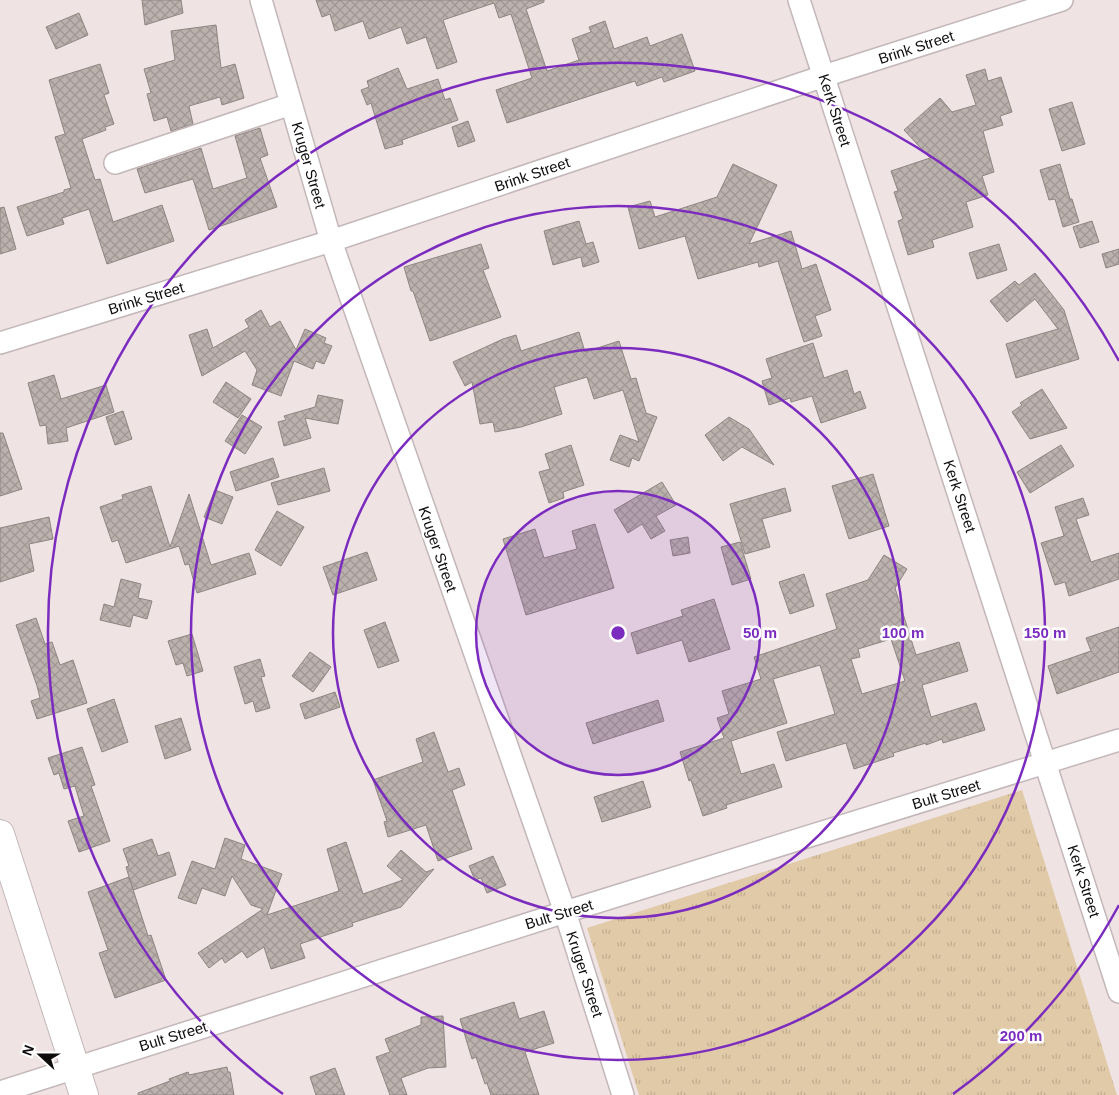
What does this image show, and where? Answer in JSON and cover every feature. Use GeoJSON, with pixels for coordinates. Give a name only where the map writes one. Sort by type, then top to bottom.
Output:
{"type":"FeatureCollection","features":[{"type":"Feature","properties":{"kind":"street","name":"Kruger Street"},"geometry":{"type":"LineString","coordinates":[[261,0],[331,241],[565,912],[623,1095]]}},
{"type":"Feature","properties":{"kind":"street","name":"Kerk Street"},"geometry":{"type":"LineString","coordinates":[[799,0],[1119,992]]}},
{"type":"Feature","properties":{"kind":"street","name":"Brink Street"},"geometry":{"type":"LineString","coordinates":[[0,343],[331,241],[824,76],[1062,0]]}},
{"type":"Feature","properties":{"kind":"street"},"geometry":{"type":"LineString","coordinates":[[115,163],[291,104]]}},
{"type":"Feature","properties":{"kind":"street","name":"Bult Street"},"geometry":{"type":"LineString","coordinates":[[0,1092],[565,912],[1119,740]]}},
{"type":"Feature","properties":{"kind":"street"},"geometry":{"type":"LineString","coordinates":[[0,834],[84,1095]]}},
{"type":"Feature","properties":{"kind":"green space"},"geometry":{"type":"Polygon","coordinates":[[[1022,790],[1117,1095],[639,1095],[587,928],[1022,790]]]}},
{"type":"Feature","properties":{"kind":"building"},"geometry":{"type":"Polygon","coordinates":[[[142,0],[181,0],[183,13],[145,25],[142,0]]]}},
{"type":"Feature","properties":{"kind":"building"},"geometry":{"type":"Polygon","coordinates":[[[316,0],[544,0],[544,2],[526,9],[547,71],[579,60],[572,39],[591,32],[589,27],[605,21],[614,49],[647,37],[650,46],[682,34],[695,71],[664,82],[662,77],[637,86],[635,81],[507,123],[496,90],[532,78],[511,14],[499,18],[494,3],[443,20],[457,62],[437,69],[426,37],[407,44],[401,27],[369,39],[363,21],[335,31],[330,14],[322,17],[316,0]]]}},
{"type":"Feature","properties":{"kind":"building"},"geometry":{"type":"Polygon","coordinates":[[[79,13],[88,35],[56,49],[46,27],[79,13]]]}},
{"type":"Feature","properties":{"kind":"building"},"geometry":{"type":"Polygon","coordinates":[[[216,25],[221,68],[235,64],[244,98],[222,105],[220,97],[189,106],[193,124],[171,131],[167,117],[154,121],[147,94],[151,93],[144,69],[175,60],[171,31],[216,25]]]}},
{"type":"Feature","properties":{"kind":"building"},"geometry":{"type":"Polygon","coordinates":[[[100,64],[109,93],[104,95],[114,124],[105,127],[106,130],[82,139],[95,180],[100,179],[113,222],[162,205],[174,241],[107,264],[89,209],[62,218],[64,224],[27,236],[17,207],[71,188],[55,137],[65,134],[49,80],[100,64]]]}},
{"type":"Feature","properties":{"kind":"building"},"geometry":{"type":"Polygon","coordinates":[[[398,68],[407,89],[438,79],[445,100],[450,98],[458,120],[402,140],[403,144],[385,149],[371,103],[367,105],[361,90],[369,87],[367,81],[398,68]]]}},
{"type":"Feature","properties":{"kind":"building"},"geometry":{"type":"Polygon","coordinates":[[[985,69],[988,81],[1001,77],[1012,112],[1000,116],[1003,125],[983,131],[994,172],[982,176],[988,195],[966,202],[973,227],[932,240],[934,247],[908,255],[898,221],[903,219],[894,192],[898,191],[891,171],[930,158],[904,130],[940,98],[952,112],[976,105],[966,75],[985,69]]]}},
{"type":"Feature","properties":{"kind":"building"},"geometry":{"type":"Polygon","coordinates":[[[1072,102],[1085,144],[1062,151],[1049,109],[1072,102]]]}},
{"type":"Feature","properties":{"kind":"building"},"geometry":{"type":"Polygon","coordinates":[[[468,121],[475,141],[458,147],[452,127],[468,121]]]}},
{"type":"Feature","properties":{"kind":"building"},"geometry":{"type":"Polygon","coordinates":[[[260,128],[268,155],[260,158],[277,207],[209,230],[193,179],[145,193],[137,169],[201,148],[213,189],[247,178],[235,136],[260,128]]]}},
{"type":"Feature","properties":{"kind":"building"},"geometry":{"type":"Polygon","coordinates":[[[733,164],[777,185],[749,244],[791,231],[802,269],[816,264],[831,310],[815,316],[822,336],[804,342],[778,261],[759,267],[758,262],[698,279],[685,236],[639,249],[628,207],[650,201],[655,217],[717,197],[733,164]]]}},
{"type":"Feature","properties":{"kind":"building"},"geometry":{"type":"Polygon","coordinates":[[[1060,164],[1079,222],[1063,227],[1055,199],[1049,200],[1040,170],[1060,164]]]}},
{"type":"Feature","properties":{"kind":"building"},"geometry":{"type":"Polygon","coordinates":[[[4,207],[16,249],[0,254],[0,208],[4,207]]]}},
{"type":"Feature","properties":{"kind":"building"},"geometry":{"type":"Polygon","coordinates":[[[579,221],[586,244],[593,242],[599,262],[583,267],[581,257],[553,265],[544,231],[579,221]]]}},
{"type":"Feature","properties":{"kind":"building"},"geometry":{"type":"Polygon","coordinates":[[[1092,221],[1099,242],[1080,248],[1073,227],[1092,221]]]}},
{"type":"Feature","properties":{"kind":"building"},"geometry":{"type":"Polygon","coordinates":[[[481,244],[489,268],[483,270],[501,317],[430,341],[404,267],[481,244]]]}},
{"type":"Feature","properties":{"kind":"building"},"geometry":{"type":"Polygon","coordinates":[[[999,244],[1007,270],[977,279],[969,253],[999,244]]]}},
{"type":"Feature","properties":{"kind":"building"},"geometry":{"type":"Polygon","coordinates":[[[1119,249],[1119,264],[1106,268],[1102,254],[1119,249]]]}},
{"type":"Feature","properties":{"kind":"building"},"geometry":{"type":"Polygon","coordinates":[[[1035,273],[1064,310],[1079,359],[1016,378],[1006,344],[1058,329],[1035,299],[1007,322],[990,301],[1015,281],[1019,285],[1035,273]]]}},
{"type":"Feature","properties":{"kind":"building"},"geometry":{"type":"Polygon","coordinates":[[[261,310],[270,327],[280,321],[296,350],[305,329],[326,338],[324,343],[332,346],[324,364],[316,361],[313,369],[294,361],[281,396],[252,385],[257,370],[245,351],[202,376],[189,335],[207,329],[213,348],[249,327],[245,320],[261,310]]]}},
{"type":"Feature","properties":{"kind":"building"},"geometry":{"type":"Polygon","coordinates":[[[579,332],[585,352],[619,341],[631,379],[636,378],[646,413],[657,417],[639,461],[632,458],[629,467],[610,460],[620,435],[639,442],[623,390],[594,399],[587,377],[554,387],[562,414],[521,427],[495,432],[493,422],[480,424],[472,382],[465,386],[453,362],[516,335],[521,351],[579,332]]]}},
{"type":"Feature","properties":{"kind":"building"},"geometry":{"type":"Polygon","coordinates":[[[813,343],[824,378],[847,370],[854,394],[860,391],[866,408],[821,423],[812,396],[791,402],[790,398],[769,405],[762,381],[772,378],[766,359],[813,343]]]}},
{"type":"Feature","properties":{"kind":"building"},"geometry":{"type":"Polygon","coordinates":[[[54,375],[61,399],[106,385],[114,412],[66,428],[68,441],[48,444],[46,425],[40,426],[28,383],[54,375]]]}},
{"type":"Feature","properties":{"kind":"building"},"geometry":{"type":"Polygon","coordinates":[[[226,382],[251,399],[238,418],[213,402],[226,382]]]}},
{"type":"Feature","properties":{"kind":"building"},"geometry":{"type":"Polygon","coordinates":[[[1042,389],[1067,428],[1030,439],[1012,412],[1022,405],[1020,403],[1042,389]]]}},
{"type":"Feature","properties":{"kind":"building"},"geometry":{"type":"Polygon","coordinates":[[[318,395],[343,400],[338,424],[305,418],[311,438],[284,446],[278,422],[286,420],[284,416],[315,407],[318,395]]]}},
{"type":"Feature","properties":{"kind":"building"},"geometry":{"type":"Polygon","coordinates":[[[123,411],[132,439],[115,445],[106,417],[123,411]]]}},
{"type":"Feature","properties":{"kind":"building"},"geometry":{"type":"Polygon","coordinates":[[[242,415],[262,427],[245,454],[225,441],[242,415]]]}},
{"type":"Feature","properties":{"kind":"building"},"geometry":{"type":"Polygon","coordinates":[[[729,417],[749,429],[774,465],[742,447],[723,461],[705,435],[729,417]]]}},
{"type":"Feature","properties":{"kind":"building"},"geometry":{"type":"Polygon","coordinates":[[[0,433],[3,433],[22,489],[0,496],[0,433]]]}},
{"type":"Feature","properties":{"kind":"building"},"geometry":{"type":"Polygon","coordinates":[[[571,445],[584,485],[563,492],[564,498],[549,503],[539,472],[550,469],[545,454],[571,445]]]}},
{"type":"Feature","properties":{"kind":"building"},"geometry":{"type":"Polygon","coordinates":[[[1061,445],[1074,466],[1030,493],[1017,472],[1061,445]]]}},
{"type":"Feature","properties":{"kind":"building"},"geometry":{"type":"Polygon","coordinates":[[[273,458],[279,477],[236,491],[230,472],[273,458]]]}},
{"type":"Feature","properties":{"kind":"building"},"geometry":{"type":"Polygon","coordinates":[[[324,468],[330,491],[278,505],[271,483],[324,468]]]}},
{"type":"Feature","properties":{"kind":"building"},"geometry":{"type":"Polygon","coordinates":[[[873,474],[889,526],[849,539],[832,486],[873,474]]]}},
{"type":"Feature","properties":{"kind":"building"},"geometry":{"type":"Polygon","coordinates":[[[662,482],[676,505],[656,516],[665,531],[651,539],[642,524],[628,533],[614,510],[662,482]]]}},
{"type":"Feature","properties":{"kind":"building"},"geometry":{"type":"Polygon","coordinates":[[[151,486],[170,547],[189,494],[211,565],[249,553],[256,574],[197,593],[189,564],[185,565],[179,546],[126,563],[118,540],[112,542],[100,507],[123,499],[122,495],[151,486]]]}},
{"type":"Feature","properties":{"kind":"building"},"geometry":{"type":"Polygon","coordinates":[[[785,488],[791,511],[762,519],[770,547],[745,554],[730,504],[785,488]]]}},
{"type":"Feature","properties":{"kind":"building"},"geometry":{"type":"Polygon","coordinates":[[[215,490],[233,497],[222,524],[204,517],[215,490]]]}},
{"type":"Feature","properties":{"kind":"building"},"geometry":{"type":"Polygon","coordinates":[[[1083,498],[1089,515],[1076,519],[1091,562],[1119,553],[1119,579],[1069,596],[1065,582],[1055,585],[1041,543],[1064,536],[1055,507],[1083,498]]]}},
{"type":"Feature","properties":{"kind":"building"},"geometry":{"type":"Polygon","coordinates":[[[277,511],[304,527],[281,566],[255,550],[277,511]]]}},
{"type":"Feature","properties":{"kind":"building"},"geometry":{"type":"Polygon","coordinates":[[[49,517],[53,539],[29,544],[34,571],[0,582],[0,528],[49,517]]]}},
{"type":"Feature","properties":{"kind":"building"},"geometry":{"type":"Polygon","coordinates":[[[595,524],[614,588],[526,615],[503,539],[535,529],[544,558],[577,549],[572,531],[595,524]]]}},
{"type":"Feature","properties":{"kind":"building"},"geometry":{"type":"Polygon","coordinates":[[[688,537],[690,553],[673,556],[670,540],[688,537]]]}},
{"type":"Feature","properties":{"kind":"building"},"geometry":{"type":"Polygon","coordinates":[[[740,542],[751,579],[732,585],[721,547],[740,542]]]}},
{"type":"Feature","properties":{"kind":"building"},"geometry":{"type":"Polygon","coordinates":[[[367,552],[377,580],[333,595],[323,567],[367,552]]]}},
{"type":"Feature","properties":{"kind":"building"},"geometry":{"type":"Polygon","coordinates":[[[884,555],[907,569],[895,588],[916,655],[959,642],[968,671],[922,685],[931,717],[976,703],[985,730],[943,743],[942,739],[926,745],[926,743],[893,753],[894,756],[854,769],[846,743],[786,761],[777,732],[835,714],[820,665],[773,679],[787,723],[731,741],[741,774],[774,764],[782,787],[726,805],[727,808],[703,816],[680,752],[724,738],[717,718],[729,714],[722,691],[761,679],[754,657],[837,629],[826,594],[868,580],[884,555]],[[891,639],[858,649],[860,657],[851,659],[862,694],[905,681],[891,639]]]}},
{"type":"Feature","properties":{"kind":"building"},"geometry":{"type":"Polygon","coordinates":[[[804,574],[814,606],[790,614],[779,582],[804,574]]]}},
{"type":"Feature","properties":{"kind":"building"},"geometry":{"type":"Polygon","coordinates":[[[121,579],[141,584],[138,598],[152,601],[147,619],[133,615],[130,627],[100,620],[104,604],[114,607],[121,579]]]}},
{"type":"Feature","properties":{"kind":"building"},"geometry":{"type":"Polygon","coordinates":[[[714,599],[730,649],[689,662],[682,640],[637,654],[631,633],[683,616],[681,610],[714,599]]]}},
{"type":"Feature","properties":{"kind":"building"},"geometry":{"type":"Polygon","coordinates":[[[36,618],[45,644],[52,642],[60,665],[73,660],[87,703],[37,719],[31,701],[40,698],[16,625],[36,618]]]}},
{"type":"Feature","properties":{"kind":"building"},"geometry":{"type":"Polygon","coordinates":[[[385,622],[399,661],[378,668],[364,630],[385,622]]]}},
{"type":"Feature","properties":{"kind":"building"},"geometry":{"type":"Polygon","coordinates":[[[1119,627],[1119,672],[1057,694],[1048,666],[1091,651],[1086,638],[1119,627]]]}},
{"type":"Feature","properties":{"kind":"building"},"geometry":{"type":"Polygon","coordinates":[[[192,634],[203,671],[187,676],[183,663],[176,665],[168,641],[192,634]]]}},
{"type":"Feature","properties":{"kind":"building"},"geometry":{"type":"Polygon","coordinates":[[[310,652],[331,667],[313,692],[292,676],[310,652]]]}},
{"type":"Feature","properties":{"kind":"building"},"geometry":{"type":"Polygon","coordinates":[[[260,659],[265,676],[261,677],[270,708],[256,712],[253,701],[245,704],[234,667],[260,659]]]}},
{"type":"Feature","properties":{"kind":"building"},"geometry":{"type":"Polygon","coordinates":[[[335,692],[340,707],[305,719],[300,704],[335,692]]]}},
{"type":"Feature","properties":{"kind":"building"},"geometry":{"type":"Polygon","coordinates":[[[114,699],[128,742],[102,752],[87,709],[114,699]]]}},
{"type":"Feature","properties":{"kind":"building"},"geometry":{"type":"Polygon","coordinates":[[[658,700],[664,721],[593,744],[586,723],[658,700]]]}},
{"type":"Feature","properties":{"kind":"building"},"geometry":{"type":"Polygon","coordinates":[[[181,718],[191,750],[165,759],[155,726],[181,718]]]}},
{"type":"Feature","properties":{"kind":"building"},"geometry":{"type":"Polygon","coordinates":[[[434,732],[448,772],[459,768],[465,785],[452,790],[472,849],[438,861],[426,825],[388,837],[384,822],[387,821],[373,780],[423,762],[416,739],[434,732]]]}},
{"type":"Feature","properties":{"kind":"building"},"geometry":{"type":"Polygon","coordinates":[[[82,747],[95,785],[91,786],[110,841],[79,852],[68,821],[84,816],[75,786],[64,789],[59,773],[54,775],[48,758],[82,747]]]}},
{"type":"Feature","properties":{"kind":"building"},"geometry":{"type":"Polygon","coordinates":[[[643,781],[651,807],[602,822],[594,797],[643,781]]]}},
{"type":"Feature","properties":{"kind":"building"},"geometry":{"type":"Polygon","coordinates":[[[225,838],[245,845],[241,859],[282,874],[267,915],[339,891],[327,849],[346,842],[363,894],[403,880],[387,866],[401,850],[426,872],[434,869],[401,907],[352,923],[353,926],[300,944],[305,958],[271,969],[264,947],[247,958],[242,951],[225,963],[222,958],[209,968],[198,953],[263,909],[251,905],[232,876],[225,896],[202,888],[196,904],[178,898],[192,861],[215,869],[225,838]]]}},
{"type":"Feature","properties":{"kind":"building"},"geometry":{"type":"Polygon","coordinates":[[[152,839],[158,856],[169,852],[176,875],[133,890],[126,867],[129,866],[123,849],[152,839]]]}},
{"type":"Feature","properties":{"kind":"building"},"geometry":{"type":"Polygon","coordinates":[[[493,856],[506,885],[487,893],[481,878],[475,880],[469,866],[493,856]]]}},
{"type":"Feature","properties":{"kind":"building"},"geometry":{"type":"Polygon","coordinates":[[[129,877],[148,936],[151,935],[166,980],[115,998],[99,953],[108,950],[88,892],[129,877]]]}},
{"type":"Feature","properties":{"kind":"building"},"geometry":{"type":"Polygon","coordinates":[[[514,1002],[519,1019],[544,1011],[554,1043],[525,1052],[539,1095],[491,1095],[487,1083],[485,1084],[476,1057],[472,1059],[460,1019],[514,1002]]]}},
{"type":"Feature","properties":{"kind":"building"},"geometry":{"type":"Polygon","coordinates":[[[443,1016],[446,1067],[428,1068],[401,1078],[407,1095],[390,1095],[376,1057],[390,1052],[385,1039],[421,1025],[421,1017],[443,1016]]]}},
{"type":"Feature","properties":{"kind":"building"},"geometry":{"type":"Polygon","coordinates":[[[227,1067],[228,1072],[230,1072],[234,1095],[138,1095],[138,1093],[188,1072],[189,1075],[227,1067]]]}},
{"type":"Feature","properties":{"kind":"building"},"geometry":{"type":"Polygon","coordinates":[[[335,1068],[345,1095],[316,1095],[310,1077],[335,1068]]]}}]}
